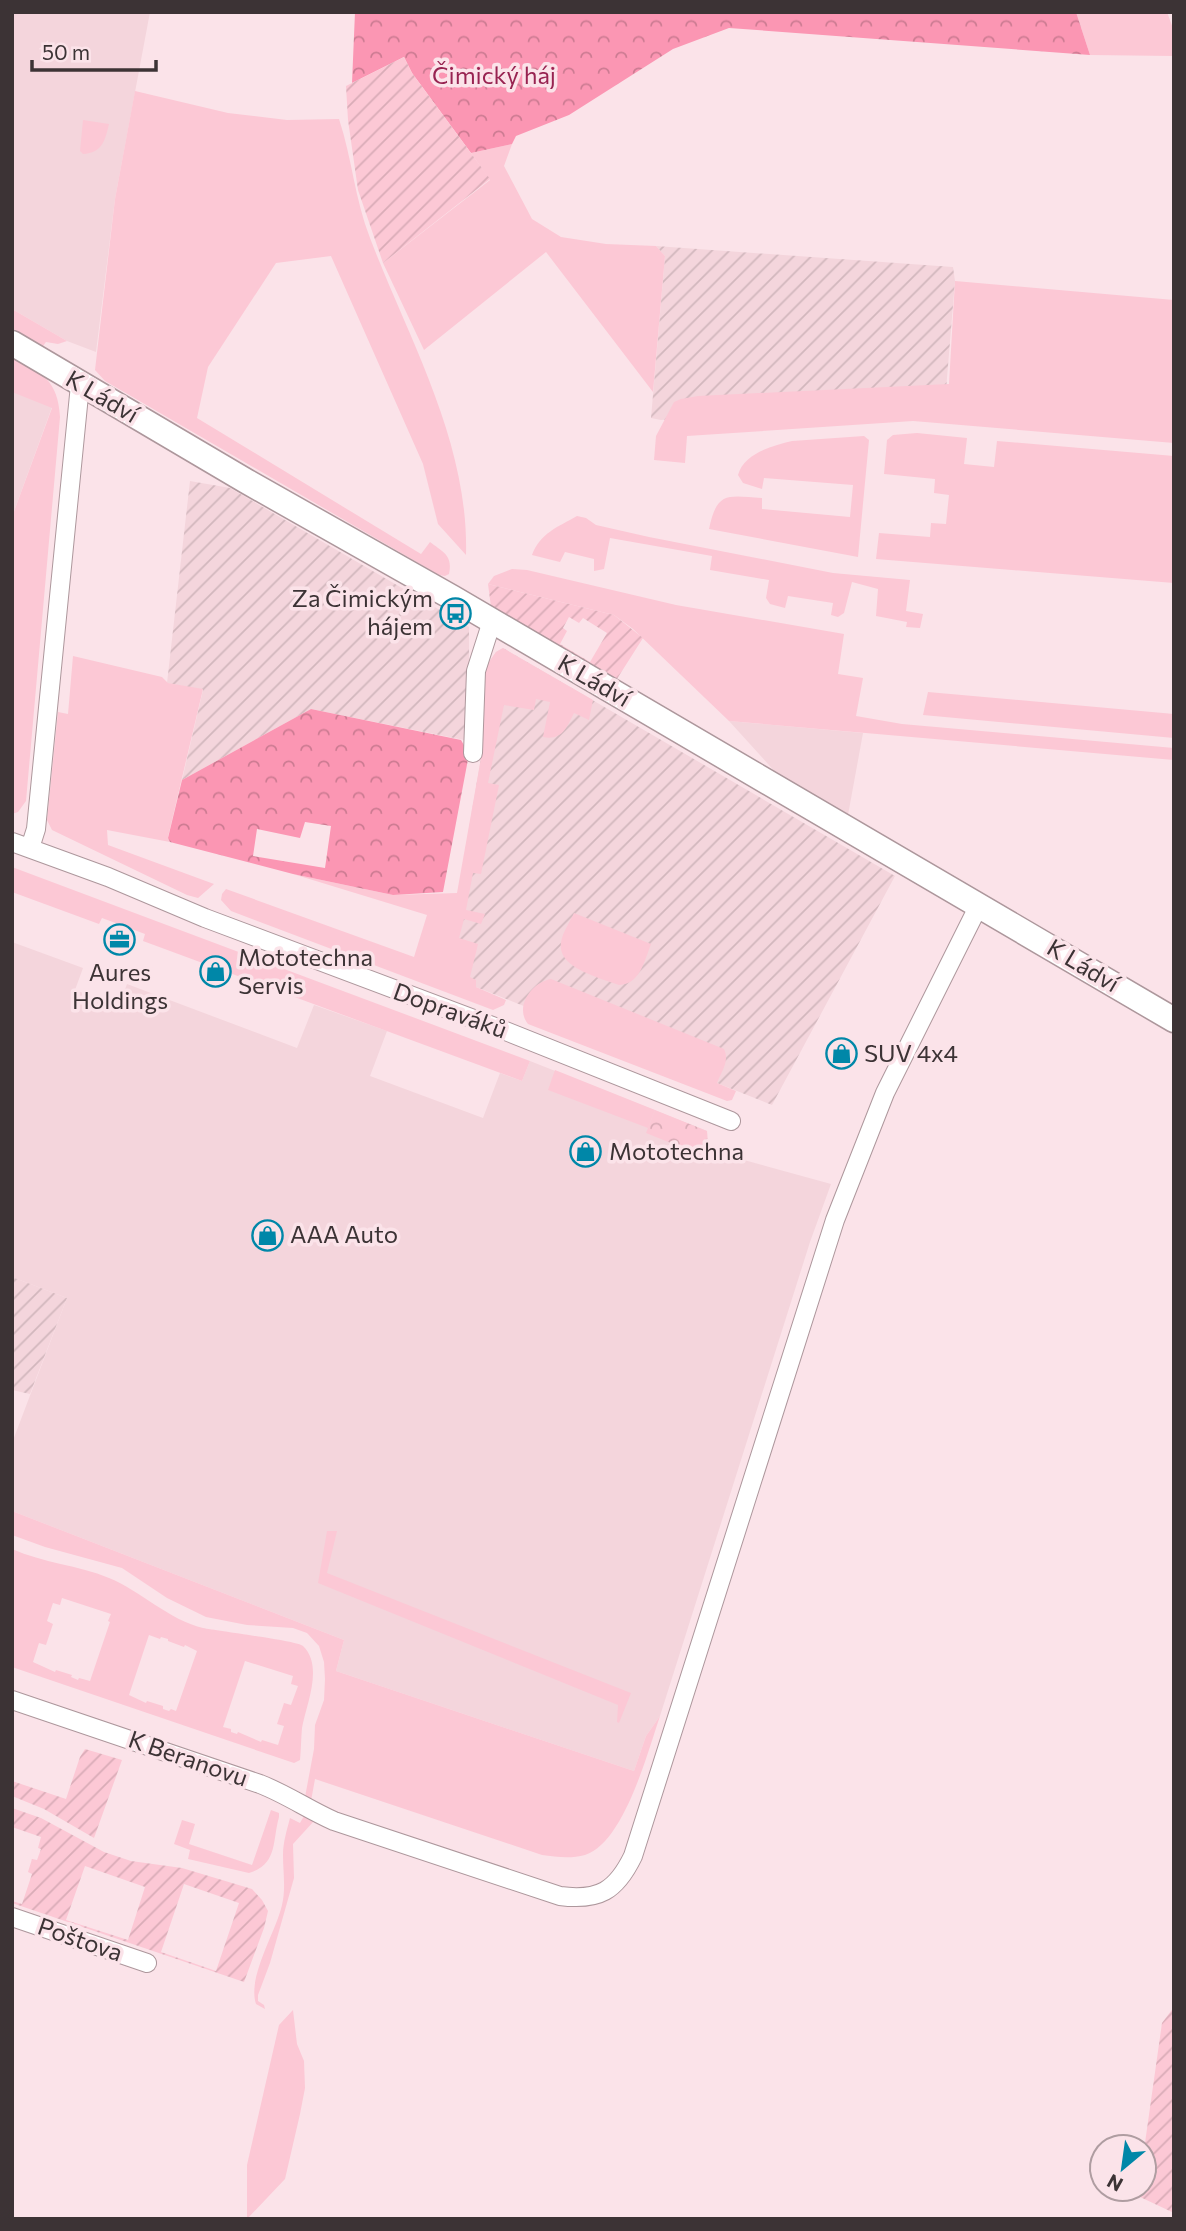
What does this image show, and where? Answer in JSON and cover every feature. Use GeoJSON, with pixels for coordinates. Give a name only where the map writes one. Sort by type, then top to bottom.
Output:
{"type":"FeatureCollection","features":[{"type":"Feature","properties":{"kind":"street","name":"K Ládví"},"geometry":{"type":"LineString","coordinates":[[12,343],[1174,1020]]}},
{"type":"Feature","properties":{"kind":"street"},"geometry":{"type":"LineString","coordinates":[[30,848],[36,829],[80,385]]}},
{"type":"Feature","properties":{"kind":"street"},"geometry":{"type":"LineString","coordinates":[[473,753],[477,671],[492,621]]}},
{"type":"Feature","properties":{"kind":"street","name":"Dopraváků"},"geometry":{"type":"LineString","coordinates":[[12,842],[503,1030],[731,1121]]}},
{"type":"Feature","properties":{"kind":"street","name":"K Beranovu"},"geometry":{"type":"LineString","coordinates":[[12,1700],[260,1784],[276,1790],[313,1812],[358,1829],[560,1896],[580,1898],[601,1894],[615,1884],[626,1871],[633,1856],[835,1220],[885,1093],[979,905]]}},
{"type":"Feature","properties":{"kind":"street","name":"Poštova"},"geometry":{"type":"LineString","coordinates":[[12,1917],[147,1963]]}},
{"type":"Feature","properties":{"kind":"shaded area"},"geometry":{"type":"Polygon","coordinates":[[[12,12],[150,12],[115,199],[96,352],[67,341],[12,309],[12,12]]]}},
{"type":"Feature","properties":{"kind":"shaded area"},"geometry":{"type":"Polygon","coordinates":[[[656,246],[953,267],[955,281],[946,390],[661,420],[651,418],[665,256],[656,246]]]}},
{"type":"Feature","properties":{"kind":"shaded area"},"geometry":{"type":"Polygon","coordinates":[[[12,356],[52,407],[12,517],[12,356]]]}},
{"type":"Feature","properties":{"kind":"shaded area"},"geometry":{"type":"Polygon","coordinates":[[[190,481],[230,488],[469,627],[469,741],[311,709],[182,780],[203,690],[167,683],[190,481]]]}},
{"type":"Feature","properties":{"kind":"shaded area"},"geometry":{"type":"Polygon","coordinates":[[[503,648],[895,876],[772,1105],[446,975],[481,758],[482,672],[496,652],[503,648]]]}},
{"type":"Feature","properties":{"kind":"shaded area"},"geometry":{"type":"Polygon","coordinates":[[[729,721],[863,733],[848,815],[778,775],[729,721]]]}},
{"type":"Feature","properties":{"kind":"shaded area"},"geometry":{"type":"Polygon","coordinates":[[[12,942],[83,968],[75,990],[119,1006],[127,984],[297,1048],[314,1005],[387,1031],[370,1076],[483,1118],[500,1073],[522,1081],[530,1061],[707,1131],[708,1152],[831,1184],[810,1242],[660,1716],[646,1736],[634,1771],[336,1671],[344,1640],[12,1511],[12,1443],[67,1298],[12,1277],[12,942]]]}},
{"type":"Feature","properties":{"kind":"shaded area"},"geometry":{"type":"Polygon","coordinates":[[[12,1277],[67,1298],[30,1394],[12,1390],[12,1277]]]}},
{"type":"Feature","properties":{"kind":"green space","name":"Čimický háj"},"geometry":{"type":"Polygon","coordinates":[[[355,12],[1076,12],[1090,55],[729,28],[673,49],[569,115],[516,136],[512,144],[471,153],[412,73],[404,57],[352,83],[355,12]]]}},
{"type":"Feature","properties":{"kind":"green space"},"geometry":{"type":"Polygon","coordinates":[[[1076,12],[1167,12],[1174,31],[1174,56],[1090,55],[1076,12]]]}},
{"type":"Feature","properties":{"kind":"green space"},"geometry":{"type":"Polygon","coordinates":[[[404,57],[412,73],[490,179],[383,263],[358,190],[346,86],[404,57]]]}},
{"type":"Feature","properties":{"kind":"green space"},"geometry":{"type":"Polygon","coordinates":[[[135,91],[228,113],[287,120],[339,119],[365,224],[434,392],[447,432],[458,472],[466,555],[438,524],[423,464],[331,256],[276,263],[208,367],[197,418],[421,554],[430,542],[448,558],[449,574],[439,575],[105,381],[95,370],[115,199],[135,91]]]}},
{"type":"Feature","properties":{"kind":"green space"},"geometry":{"type":"Polygon","coordinates":[[[83,120],[109,124],[99,149],[83,154],[80,151],[83,120]]]}},
{"type":"Feature","properties":{"kind":"green space"},"geometry":{"type":"Polygon","coordinates":[[[512,144],[504,166],[532,219],[561,237],[606,244],[656,246],[665,256],[653,392],[546,252],[424,350],[383,263],[490,180],[471,153],[512,144]]]}},
{"type":"Feature","properties":{"kind":"green space"},"geometry":{"type":"Polygon","coordinates":[[[955,281],[1174,300],[1174,443],[913,421],[687,436],[685,463],[654,460],[656,436],[674,402],[681,399],[949,384],[955,281]]]}},
{"type":"Feature","properties":{"kind":"green space"},"geometry":{"type":"Polygon","coordinates":[[[12,309],[67,341],[58,344],[46,342],[43,346],[12,328],[12,309]]]}},
{"type":"Feature","properties":{"kind":"green space"},"geometry":{"type":"Polygon","coordinates":[[[12,356],[40,373],[52,386],[59,404],[60,417],[26,801],[18,812],[12,814],[12,517],[52,408],[12,392],[12,356]]]}},
{"type":"Feature","properties":{"kind":"green space"},"geometry":{"type":"Polygon","coordinates":[[[917,433],[967,438],[964,464],[994,467],[997,441],[1174,456],[1174,583],[876,559],[879,533],[930,537],[931,523],[946,524],[949,495],[934,493],[935,479],[884,474],[887,440],[893,435],[917,433]]]}},
{"type":"Feature","properties":{"kind":"green space"},"geometry":{"type":"Polygon","coordinates":[[[864,436],[869,440],[858,557],[709,529],[720,502],[732,497],[762,498],[762,509],[850,517],[853,485],[764,478],[762,489],[743,483],[738,475],[741,467],[752,456],[776,445],[792,441],[864,436]]]}},
{"type":"Feature","properties":{"kind":"green space"},"geometry":{"type":"Polygon","coordinates":[[[577,516],[596,525],[649,537],[833,573],[910,580],[906,611],[923,614],[920,628],[906,627],[907,622],[876,616],[878,589],[852,582],[844,613],[838,617],[831,615],[833,603],[788,596],[785,608],[770,604],[766,598],[769,580],[710,570],[712,556],[610,538],[604,569],[594,571],[594,559],[565,552],[560,562],[532,555],[545,536],[577,516]]]}},
{"type":"Feature","properties":{"kind":"green space"},"geometry":{"type":"Polygon","coordinates":[[[512,569],[527,570],[676,605],[844,634],[838,674],[863,678],[856,716],[902,724],[1174,748],[1174,760],[729,721],[633,629],[614,615],[488,584],[494,576],[512,569]]]}},
{"type":"Feature","properties":{"kind":"green space"},"geometry":{"type":"Polygon","coordinates":[[[488,584],[614,615],[643,638],[615,682],[491,607],[488,584]],[[569,617],[563,628],[567,631],[560,644],[590,662],[607,633],[583,618],[579,623],[569,617]]]}},
{"type":"Feature","properties":{"kind":"green space"},"geometry":{"type":"Polygon","coordinates":[[[503,648],[593,700],[589,720],[574,713],[563,732],[550,738],[543,737],[550,702],[536,699],[534,710],[504,705],[488,783],[499,785],[481,874],[473,873],[466,910],[485,914],[481,924],[464,919],[459,938],[478,944],[470,977],[476,980],[476,987],[506,1000],[504,1005],[493,1010],[231,911],[221,900],[226,889],[414,957],[427,915],[293,874],[393,895],[457,893],[481,758],[482,672],[496,652],[503,648]]]}},
{"type":"Feature","properties":{"kind":"green space"},"geometry":{"type":"Polygon","coordinates":[[[73,656],[162,677],[168,683],[203,689],[168,837],[170,842],[107,830],[108,845],[214,884],[198,898],[52,830],[47,820],[58,712],[68,714],[73,656]]]}},
{"type":"Feature","properties":{"kind":"green space"},"geometry":{"type":"Polygon","coordinates":[[[928,692],[1174,714],[1174,738],[923,715],[928,692]]]}},
{"type":"Feature","properties":{"kind":"green space"},"geometry":{"type":"Polygon","coordinates":[[[311,709],[461,740],[469,754],[443,892],[393,895],[293,874],[170,842],[168,838],[182,780],[311,709]],[[305,822],[300,838],[257,829],[253,856],[325,868],[331,826],[305,822]]]}},
{"type":"Feature","properties":{"kind":"green space"},"geometry":{"type":"Polygon","coordinates":[[[12,867],[530,1061],[522,1081],[143,941],[145,934],[102,918],[99,924],[12,892],[12,867]]]}},
{"type":"Feature","properties":{"kind":"green space"},"geometry":{"type":"Polygon","coordinates":[[[574,913],[651,944],[640,971],[632,981],[619,985],[582,971],[566,959],[561,943],[574,913]]]}},
{"type":"Feature","properties":{"kind":"green space"},"geometry":{"type":"Polygon","coordinates":[[[551,979],[724,1049],[725,1062],[717,1083],[736,1091],[732,1100],[727,1101],[528,1024],[523,1010],[527,996],[537,985],[551,979]]]}},
{"type":"Feature","properties":{"kind":"green space"},"geometry":{"type":"Polygon","coordinates":[[[555,1070],[655,1110],[648,1128],[548,1090],[555,1070]]]}},
{"type":"Feature","properties":{"kind":"green space"},"geometry":{"type":"Polygon","coordinates":[[[655,1110],[707,1131],[708,1147],[702,1145],[698,1154],[646,1133],[655,1110]]]}},
{"type":"Feature","properties":{"kind":"green space"},"geometry":{"type":"Polygon","coordinates":[[[12,1511],[344,1640],[336,1671],[634,1771],[646,1736],[660,1716],[623,1815],[599,1847],[585,1855],[564,1857],[542,1855],[315,1779],[311,1801],[305,1797],[314,1749],[315,1725],[324,1700],[325,1679],[319,1646],[307,1633],[293,1628],[247,1625],[206,1617],[167,1598],[122,1568],[12,1535],[12,1511]]]}},
{"type":"Feature","properties":{"kind":"green space"},"geometry":{"type":"Polygon","coordinates":[[[327,1531],[337,1531],[327,1573],[631,1693],[619,1723],[618,1705],[318,1583],[327,1531]]]}},
{"type":"Feature","properties":{"kind":"green space"},"geometry":{"type":"Polygon","coordinates":[[[12,1549],[109,1578],[178,1619],[203,1628],[303,1646],[309,1654],[313,1675],[302,1728],[300,1760],[294,1763],[12,1667],[12,1549]],[[62,1598],[60,1605],[53,1603],[47,1621],[53,1624],[46,1645],[39,1643],[33,1662],[55,1672],[56,1670],[72,1675],[71,1677],[78,1680],[90,1681],[111,1614],[62,1598]],[[149,1635],[129,1695],[146,1703],[147,1701],[163,1706],[163,1709],[176,1711],[197,1651],[168,1639],[149,1635]],[[245,1661],[223,1727],[261,1742],[262,1740],[278,1745],[284,1726],[277,1724],[284,1703],[291,1705],[298,1686],[291,1684],[293,1676],[245,1661]]]}},
{"type":"Feature","properties":{"kind":"green space"},"geometry":{"type":"Polygon","coordinates":[[[85,1749],[122,1760],[94,1838],[44,1809],[12,1796],[12,1781],[66,1799],[85,1749]]]}},
{"type":"Feature","properties":{"kind":"green space"},"geometry":{"type":"Polygon","coordinates":[[[12,1808],[41,1818],[104,1852],[131,1861],[182,1868],[252,1889],[268,1911],[244,1982],[12,1903],[22,1904],[32,1874],[28,1872],[32,1859],[37,1860],[41,1849],[38,1848],[41,1837],[12,1827],[12,1808]],[[85,1866],[66,1920],[128,1940],[145,1887],[85,1866]],[[184,1884],[161,1952],[216,1971],[239,1903],[184,1884]]]}},
{"type":"Feature","properties":{"kind":"green space"},"geometry":{"type":"Polygon","coordinates":[[[271,1810],[279,1813],[272,1851],[265,1864],[249,1873],[188,1859],[190,1850],[174,1844],[182,1820],[195,1824],[189,1844],[252,1865],[271,1810]]]}},
{"type":"Feature","properties":{"kind":"green space"},"geometry":{"type":"Polygon","coordinates":[[[304,1816],[314,1821],[293,1844],[294,1878],[258,1995],[258,2001],[265,2009],[256,2004],[255,1981],[282,1905],[283,1850],[290,1818],[300,1823],[304,1816]]]}},
{"type":"Feature","properties":{"kind":"green space"},"geometry":{"type":"Polygon","coordinates":[[[1174,2007],[1174,2213],[1153,2203],[1158,2203],[1158,2133],[1146,2133],[1162,2023],[1174,2007]]]}},
{"type":"Feature","properties":{"kind":"green space"},"geometry":{"type":"Polygon","coordinates":[[[293,2010],[297,2044],[304,2061],[305,2088],[300,2114],[285,2179],[247,2219],[247,2165],[279,2025],[293,2010]]]}},
{"type":"Feature","properties":{"kind":"place","name":"Za Čimickým hájem"},"geometry":{"type":"Point","coordinates":[456,613]}},
{"type":"Feature","properties":{"kind":"place","name":"Aures Holdings"},"geometry":{"type":"Point","coordinates":[120,939]}},
{"type":"Feature","properties":{"kind":"place","name":"Mototechna Servis"},"geometry":{"type":"Point","coordinates":[215,972]}},
{"type":"Feature","properties":{"kind":"place","name":"SUV 4x4"},"geometry":{"type":"Point","coordinates":[841,1054]}},
{"type":"Feature","properties":{"kind":"place","name":"Mototechna"},"geometry":{"type":"Point","coordinates":[586,1152]}},
{"type":"Feature","properties":{"kind":"place","name":"AAA Auto"},"geometry":{"type":"Point","coordinates":[267,1235]}}]}
